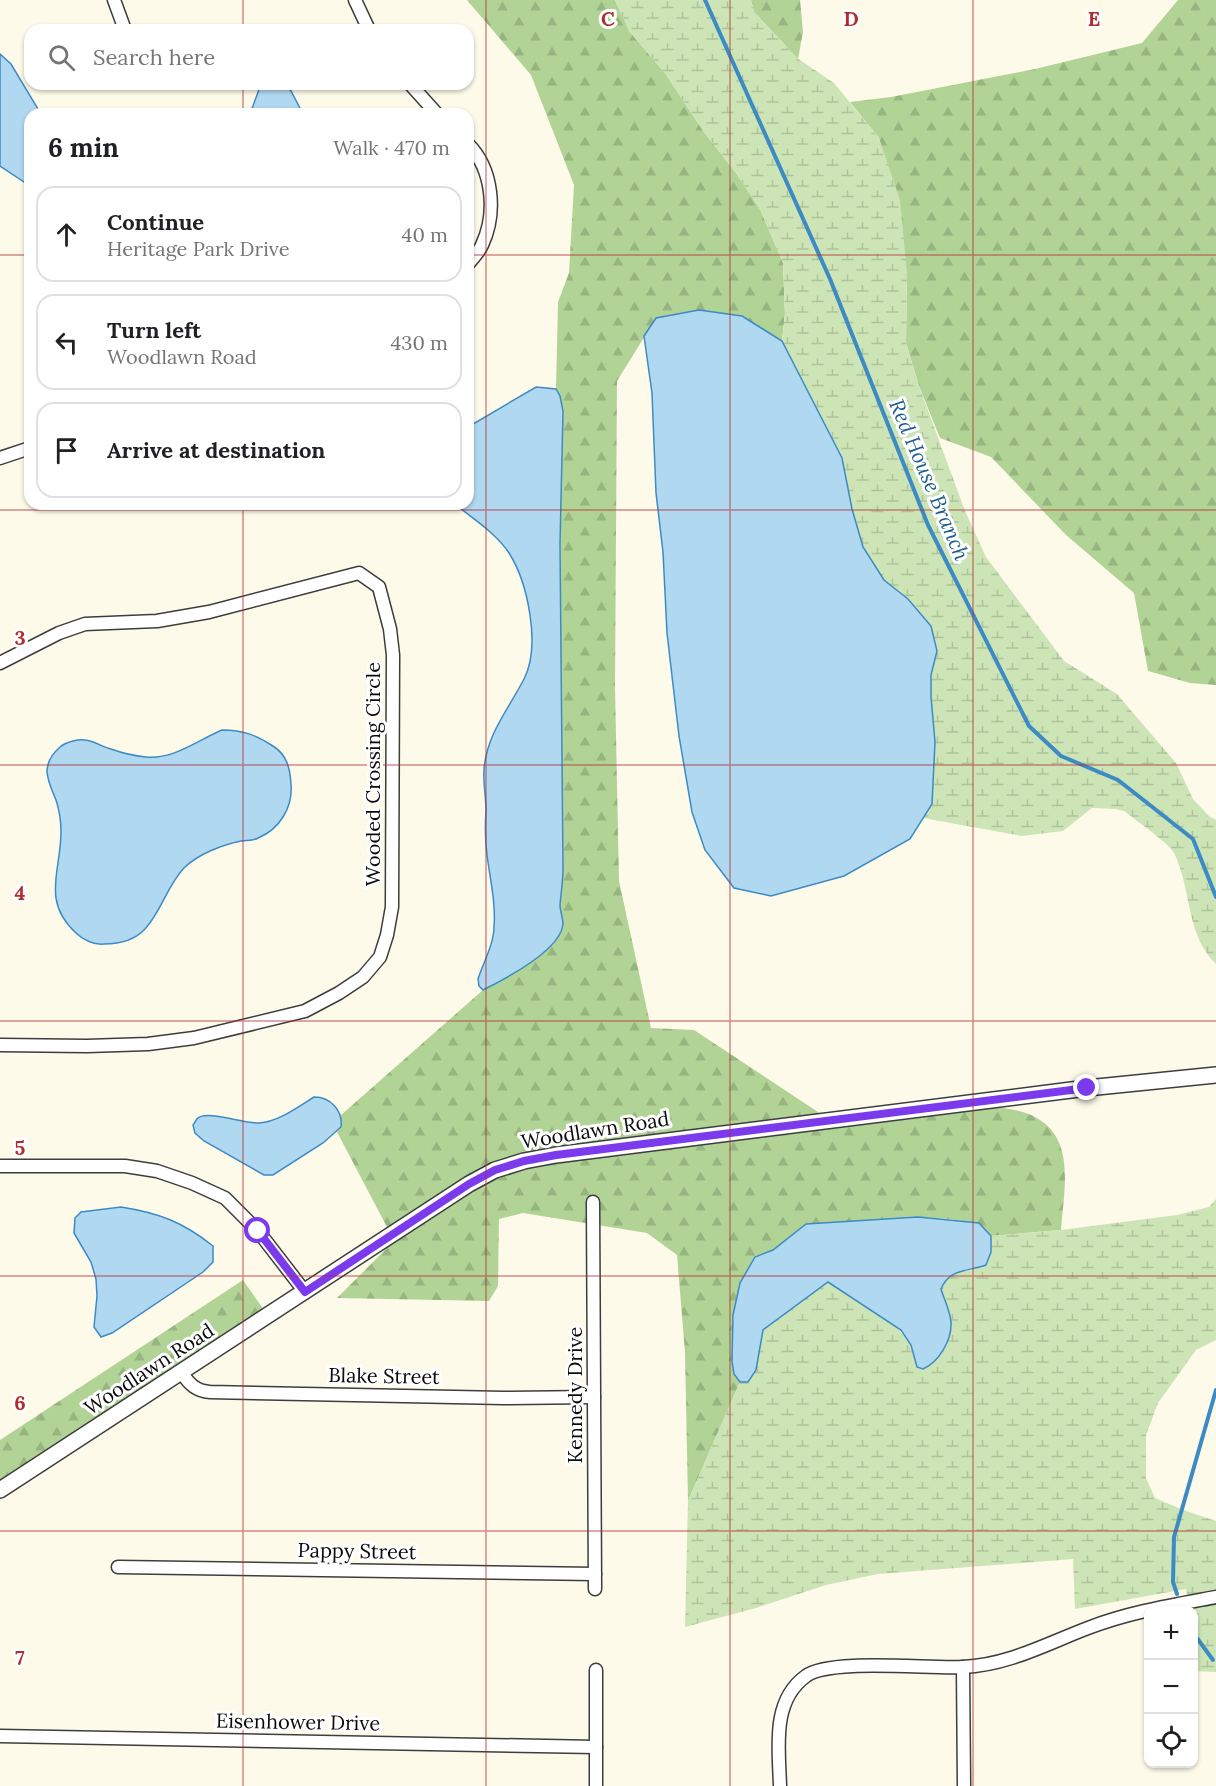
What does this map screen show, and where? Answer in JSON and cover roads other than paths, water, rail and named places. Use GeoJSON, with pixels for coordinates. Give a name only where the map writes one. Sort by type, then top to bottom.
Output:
{"type":"FeatureCollection","features":[{"type":"Feature","properties":{"kind":"street"},"geometry":{"type":"LineString","coordinates":[[114,0],[123,24]]}},
{"type":"Feature","properties":{"kind":"street"},"geometry":{"type":"LineString","coordinates":[[355,0],[366,24]]}},
{"type":"Feature","properties":{"kind":"street"},"geometry":{"type":"LineString","coordinates":[[415,90],[432,108]]}},
{"type":"Feature","properties":{"kind":"street"},"geometry":{"type":"LineString","coordinates":[[474,153],[485,170],[490,190],[490,220],[482,246],[474,256]]}},
{"type":"Feature","properties":{"kind":"street"},"geometry":{"type":"LineString","coordinates":[[0,458],[24,450]]}},
{"type":"Feature","properties":{"kind":"street","name":"Wooded Crossing Circle"},"geometry":{"type":"LineString","coordinates":[[0,663],[59,633],[85,624],[157,621],[209,612],[359,573],[378,587],[390,629],[393,655],[392,907],[380,957],[363,977],[305,1011],[194,1038],[148,1044],[87,1047],[0,1045]]}},
{"type":"Feature","properties":{"kind":"street","name":"Woodlawn Road"},"geometry":{"type":"LineString","coordinates":[[0,1490],[469,1184],[495,1170],[524,1161],[687,1137],[1216,1074]]}},
{"type":"Feature","properties":{"kind":"street"},"geometry":{"type":"LineString","coordinates":[[0,1166],[126,1166],[157,1172],[192,1183],[225,1198],[258,1231],[305,1292]]}},
{"type":"Feature","properties":{"kind":"street","name":"Kennedy Drive"},"geometry":{"type":"LineString","coordinates":[[593,1202],[596,1589]]}},
{"type":"Feature","properties":{"kind":"street","name":"Blake Street"},"geometry":{"type":"LineString","coordinates":[[182,1373],[187,1382],[196,1389],[210,1392],[504,1398],[594,1397]]}},
{"type":"Feature","properties":{"kind":"street","name":"Pappy Street"},"geometry":{"type":"LineString","coordinates":[[118,1568],[595,1574]]}},
{"type":"Feature","properties":{"kind":"street"},"geometry":{"type":"LineString","coordinates":[[780,1786],[778,1740],[781,1714],[789,1694],[815,1670],[849,1666],[963,1667],[998,1663],[1090,1627],[1141,1612],[1216,1597]]}},
{"type":"Feature","properties":{"kind":"street"},"geometry":{"type":"LineString","coordinates":[[963,1667],[964,1786]]}},
{"type":"Feature","properties":{"kind":"street"},"geometry":{"type":"LineString","coordinates":[[596,1670],[597,1786]]}},
{"type":"Feature","properties":{"kind":"street","name":"Eisenhower Drive"},"geometry":{"type":"LineString","coordinates":[[0,1736],[596,1747]]}},
{"type":"Feature","properties":{"kind":"water"},"geometry":{"type":"Polygon","coordinates":[[[0,54],[11,64],[24,86],[24,90],[27,90],[37,108],[24,108],[24,182],[0,166],[0,54]]]}},
{"type":"Feature","properties":{"kind":"water"},"geometry":{"type":"Polygon","coordinates":[[[259,90],[290,90],[300,108],[252,108],[259,90]]]}},
{"type":"Feature","properties":{"kind":"water"},"geometry":{"type":"Polygon","coordinates":[[[699,310],[742,316],[782,341],[842,458],[852,509],[863,547],[884,580],[908,599],[931,626],[937,651],[931,675],[935,742],[932,804],[910,839],[844,876],[771,896],[734,888],[705,850],[692,812],[679,736],[667,633],[663,552],[656,493],[652,393],[644,336],[656,318],[699,310]]]}},
{"type":"Feature","properties":{"kind":"water"},"geometry":{"type":"Polygon","coordinates":[[[536,387],[556,389],[560,396],[563,411],[560,544],[563,868],[560,905],[563,924],[560,934],[543,953],[483,990],[479,986],[478,979],[494,933],[493,900],[486,844],[484,769],[494,733],[524,679],[529,665],[532,633],[527,597],[509,553],[491,533],[462,510],[474,510],[474,423],[536,387]]]}},
{"type":"Feature","properties":{"kind":"water"},"geometry":{"type":"Polygon","coordinates":[[[222,730],[255,736],[282,753],[289,767],[291,784],[290,801],[284,816],[273,829],[258,838],[218,848],[190,863],[178,875],[151,922],[136,936],[110,944],[93,943],[82,938],[65,921],[56,897],[55,885],[61,824],[47,773],[49,760],[53,754],[65,744],[82,740],[128,754],[156,757],[176,752],[222,730]]]}},
{"type":"Feature","properties":{"kind":"water"},"geometry":{"type":"Polygon","coordinates":[[[314,1097],[326,1099],[335,1106],[340,1116],[341,1127],[323,1143],[273,1175],[264,1175],[204,1141],[195,1133],[193,1125],[203,1116],[218,1116],[252,1123],[266,1122],[288,1113],[314,1097]]]}},
{"type":"Feature","properties":{"kind":"water"},"geometry":{"type":"Polygon","coordinates":[[[121,1207],[147,1212],[181,1225],[213,1246],[213,1262],[203,1272],[112,1333],[101,1337],[94,1327],[96,1279],[91,1262],[74,1233],[75,1218],[81,1212],[121,1207]]]}},
{"type":"Feature","properties":{"kind":"water"},"geometry":{"type":"Polygon","coordinates":[[[918,1217],[979,1223],[991,1236],[991,1252],[986,1265],[954,1274],[949,1277],[941,1289],[951,1329],[943,1350],[929,1366],[923,1369],[917,1367],[911,1345],[901,1330],[828,1282],[763,1330],[756,1370],[748,1382],[740,1382],[734,1374],[732,1361],[733,1315],[740,1283],[755,1257],[773,1250],[806,1224],[918,1217]]]}},
{"type":"Feature","properties":{"kind":"waterway","name":"Red House Branch"},"geometry":{"type":"LineString","coordinates":[[705,0],[830,279],[928,525],[1029,726],[1061,756],[1118,780],[1193,839],[1216,897]]}},
{"type":"Feature","properties":{"kind":"waterway","name":"Red House Branch"},"geometry":{"type":"LineString","coordinates":[[1177,1594],[1173,1582],[1174,1537],[1216,1390]]}},
{"type":"Feature","properties":{"kind":"waterway","name":"Red House Branch"},"geometry":{"type":"LineString","coordinates":[[1198,1639],[1213,1660]]}}]}
